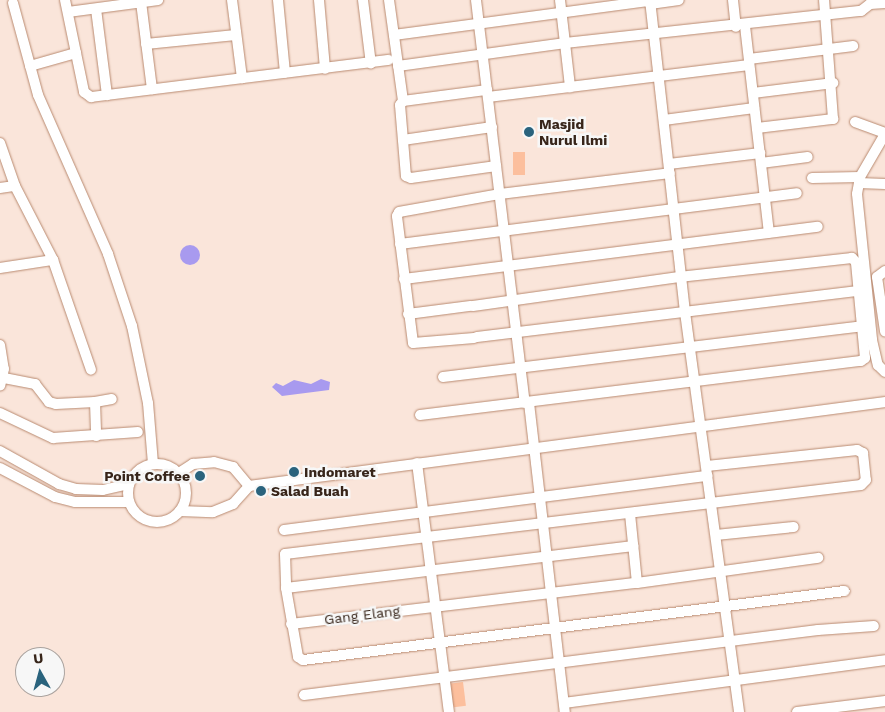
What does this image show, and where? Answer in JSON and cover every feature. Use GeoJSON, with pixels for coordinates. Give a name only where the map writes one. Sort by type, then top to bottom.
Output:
{"type":"FeatureCollection","features":[{"type":"Feature","properties":{"kind":"street"},"geometry":{"type":"LineString","coordinates":[[65,0],[84,92],[91,97],[285,73],[483,55],[565,44],[741,26],[861,11],[870,4],[885,3]]}},
{"type":"Feature","properties":{"kind":"street"},"geometry":{"type":"LineString","coordinates":[[68,12],[158,0]]}},
{"type":"Feature","properties":{"kind":"street"},"geometry":{"type":"LineString","coordinates":[[232,0],[242,78]]}},
{"type":"Feature","properties":{"kind":"street"},"geometry":{"type":"LineString","coordinates":[[278,0],[285,73]]}},
{"type":"Feature","properties":{"kind":"street"},"geometry":{"type":"LineString","coordinates":[[318,0],[325,69]]}},
{"type":"Feature","properties":{"kind":"street"},"geometry":{"type":"LineString","coordinates":[[363,0],[371,64]]}},
{"type":"Feature","properties":{"kind":"street"},"geometry":{"type":"LineString","coordinates":[[389,0],[394,35],[393,63],[403,101],[400,105],[406,174],[411,178],[496,166]]}},
{"type":"Feature","properties":{"kind":"street"},"geometry":{"type":"LineString","coordinates":[[476,0],[504,229],[515,301],[521,368],[534,447],[565,708],[885,660]]}},
{"type":"Feature","properties":{"kind":"street"},"geometry":{"type":"LineString","coordinates":[[560,0],[570,87]]}},
{"type":"Feature","properties":{"kind":"street"},"geometry":{"type":"LineString","coordinates":[[394,35],[479,23],[679,0]]}},
{"type":"Feature","properties":{"kind":"street"},"geometry":{"type":"LineString","coordinates":[[733,0],[749,62],[769,233]]}},
{"type":"Feature","properties":{"kind":"street"},"geometry":{"type":"LineString","coordinates":[[757,128],[831,120],[834,116],[833,83],[824,0]]}},
{"type":"Feature","properties":{"kind":"street"},"geometry":{"type":"LineString","coordinates":[[143,1],[152,89]]}},
{"type":"Feature","properties":{"kind":"street"},"geometry":{"type":"LineString","coordinates":[[650,2],[677,244],[739,712]]}},
{"type":"Feature","properties":{"kind":"street"},"geometry":{"type":"LineString","coordinates":[[13,3],[30,66],[50,126],[108,254],[132,326],[148,403],[153,464]]}},
{"type":"Feature","properties":{"kind":"street"},"geometry":{"type":"LineString","coordinates":[[96,9],[107,95]]}},
{"type":"Feature","properties":{"kind":"street"},"geometry":{"type":"LineString","coordinates":[[146,44],[236,35]]}},
{"type":"Feature","properties":{"kind":"street"},"geometry":{"type":"LineString","coordinates":[[403,101],[570,87],[854,46]]}},
{"type":"Feature","properties":{"kind":"street"},"geometry":{"type":"LineString","coordinates":[[30,66],[76,53]]}},
{"type":"Feature","properties":{"kind":"street"},"geometry":{"type":"LineString","coordinates":[[752,93],[833,83]]}},
{"type":"Feature","properties":{"kind":"street"},"geometry":{"type":"LineString","coordinates":[[664,120],[754,108]]}},
{"type":"Feature","properties":{"kind":"street"},"geometry":{"type":"LineString","coordinates":[[855,122],[885,133],[859,180],[872,340],[878,365],[885,372]]}},
{"type":"Feature","properties":{"kind":"street"},"geometry":{"type":"LineString","coordinates":[[403,140],[492,127]]}},
{"type":"Feature","properties":{"kind":"street"},"geometry":{"type":"LineString","coordinates":[[0,143],[15,186],[53,260],[91,370]]}},
{"type":"Feature","properties":{"kind":"street"},"geometry":{"type":"LineString","coordinates":[[808,157],[760,158],[669,168],[401,210],[397,216],[413,343],[517,333],[858,291]]}},
{"type":"Feature","properties":{"kind":"street"},"geometry":{"type":"LineString","coordinates":[[812,178],[859,180],[885,184]]}},
{"type":"Feature","properties":{"kind":"street"},"geometry":{"type":"LineString","coordinates":[[0,188],[15,186]]}},
{"type":"Feature","properties":{"kind":"street"},"geometry":{"type":"LineString","coordinates":[[400,244],[504,229],[797,193]]}},
{"type":"Feature","properties":{"kind":"street"},"geometry":{"type":"LineString","coordinates":[[404,279],[818,227]]}},
{"type":"Feature","properties":{"kind":"street"},"geometry":{"type":"LineString","coordinates":[[408,314],[682,277],[852,258],[856,262],[865,356],[862,361],[420,415]]}},
{"type":"Feature","properties":{"kind":"street"},"geometry":{"type":"LineString","coordinates":[[0,268],[53,260]]}},
{"type":"Feature","properties":{"kind":"street"},"geometry":{"type":"LineString","coordinates":[[883,271],[877,277],[883,307],[885,331]]}},
{"type":"Feature","properties":{"kind":"street"},"geometry":{"type":"LineString","coordinates":[[443,378],[862,326]]}},
{"type":"Feature","properties":{"kind":"street"},"geometry":{"type":"LineString","coordinates":[[0,345],[2,382],[35,384],[49,402],[56,404],[112,399]]}},
{"type":"Feature","properties":{"kind":"street"},"geometry":{"type":"LineString","coordinates":[[95,402],[96,436]]}},
{"type":"Feature","properties":{"kind":"street"},"geometry":{"type":"LineString","coordinates":[[180,511],[203,513],[218,510],[233,504],[249,486],[885,402]]}},
{"type":"Feature","properties":{"kind":"street"},"geometry":{"type":"LineString","coordinates":[[0,413],[53,438],[138,432]]}},
{"type":"Feature","properties":{"kind":"street"},"geometry":{"type":"LineString","coordinates":[[284,530],[539,497],[857,450],[863,453],[866,480],[863,485],[285,554],[286,588],[291,624],[297,655],[301,660],[438,640],[845,591]]}},
{"type":"Feature","properties":{"kind":"street"},"geometry":{"type":"LineString","coordinates":[[0,451],[59,484],[76,489],[103,490],[129,484]]}},
{"type":"Feature","properties":{"kind":"street"},"geometry":{"type":"LineString","coordinates":[[179,473],[194,464],[214,462],[233,468],[249,486]]}},
{"type":"Feature","properties":{"kind":"street"},"geometry":{"type":"LineString","coordinates":[[417,463],[438,640],[449,712]]}},
{"type":"Feature","properties":{"kind":"street"},"geometry":{"type":"LineString","coordinates":[[153,464],[167,465],[179,473],[186,496],[180,511],[169,520],[153,522],[138,516],[129,502],[129,484],[138,470],[153,464]]}},
{"type":"Feature","properties":{"kind":"street"},"geometry":{"type":"LineString","coordinates":[[0,468],[55,497],[75,502],[129,502]]}},
{"type":"Feature","properties":{"kind":"street"},"geometry":{"type":"LineString","coordinates":[[630,514],[637,583]]}},
{"type":"Feature","properties":{"kind":"street"},"geometry":{"type":"LineString","coordinates":[[716,535],[794,527]]}},
{"type":"Feature","properties":{"kind":"street"},"geometry":{"type":"LineString","coordinates":[[286,588],[633,546]]}},
{"type":"Feature","properties":{"kind":"street","name":"Gang Elang"},"geometry":{"type":"LineString","coordinates":[[291,624],[551,594],[818,558]]}},
{"type":"Feature","properties":{"kind":"street"},"geometry":{"type":"LineString","coordinates":[[304,695],[729,642],[874,626]]}},
{"type":"Feature","properties":{"kind":"street"},"geometry":{"type":"LineString","coordinates":[[797,712],[885,701]]}},
{"type":"Feature","properties":{"kind":"shaded area"},"geometry":{"type":"Polygon","coordinates":[[[513,152],[525,152],[525,175],[513,175],[513,152]]]}},
{"type":"Feature","properties":{"kind":"shaded area"},"geometry":{"type":"Polygon","coordinates":[[[190,245],[197,248],[200,255],[197,262],[190,265],[183,262],[180,255],[183,248],[190,245]]]}},
{"type":"Feature","properties":{"kind":"shaded area"},"geometry":{"type":"Polygon","coordinates":[[[321,379],[330,382],[329,390],[282,396],[272,387],[276,383],[283,386],[294,380],[311,384],[321,379]]]}},
{"type":"Feature","properties":{"kind":"shaded area"},"geometry":{"type":"Polygon","coordinates":[[[463,682],[466,706],[452,708],[449,684],[463,682]]]}},
{"type":"Feature","properties":{"kind":"place","name":"Masjid Nurul Ilmi"},"geometry":{"type":"Point","coordinates":[529,132]}},
{"type":"Feature","properties":{"kind":"place","name":"Indomaret"},"geometry":{"type":"Point","coordinates":[294,472]}},
{"type":"Feature","properties":{"kind":"place","name":"Point Coffee"},"geometry":{"type":"Point","coordinates":[200,476]}},
{"type":"Feature","properties":{"kind":"place","name":"Salad Buah"},"geometry":{"type":"Point","coordinates":[261,491]}}]}
